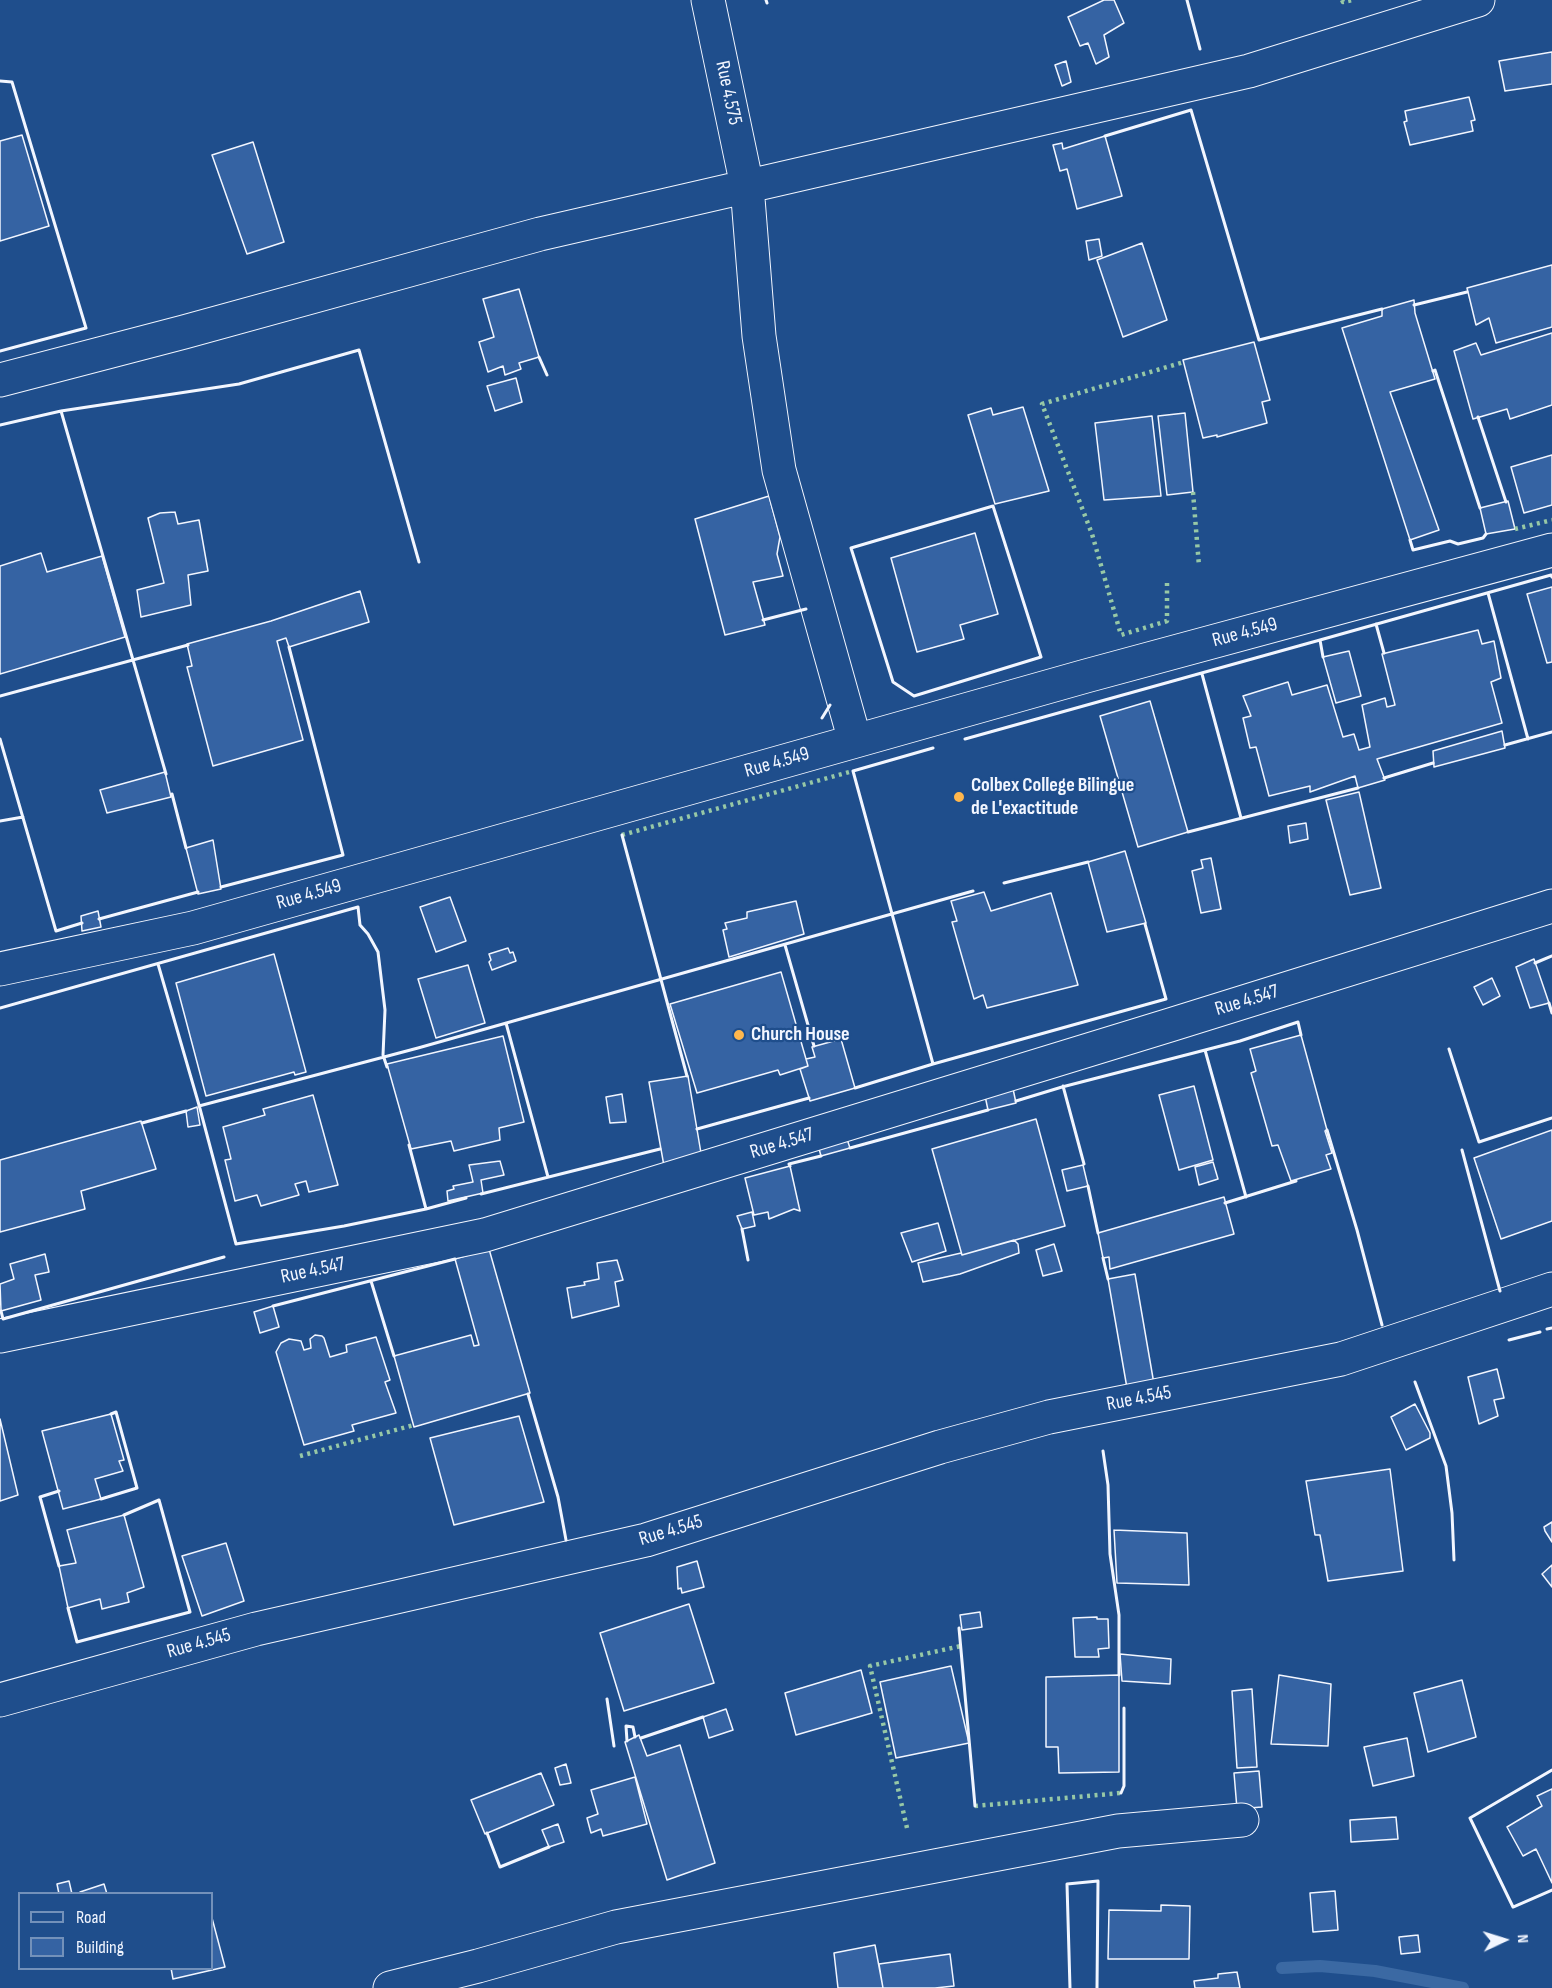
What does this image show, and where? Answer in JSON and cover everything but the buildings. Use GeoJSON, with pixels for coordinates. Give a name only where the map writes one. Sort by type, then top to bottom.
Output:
{"type":"FeatureCollection","features":[{"type":"Feature","properties":{"kind":"street","name":"Rue 4.575"},"geometry":{"type":"LineString","coordinates":[[708,0],[747,186],[759,336],[779,470],[855,741]]}},
{"type":"Feature","properties":{"kind":"street"},"geometry":{"type":"LineString","coordinates":[[0,380],[540,234],[1249,71],[1478,0]]}},
{"type":"Feature","properties":{"kind":"street","name":"Rue 4.549"},"geometry":{"type":"LineString","coordinates":[[0,969],[193,928],[855,741],[1552,550]]}},
{"type":"Feature","properties":{"kind":"street","name":"Rue 4.547"},"geometry":{"type":"LineString","coordinates":[[0,1336],[485,1235],[1552,906]]}},
{"type":"Feature","properties":{"kind":"street","name":"Rue 4.545"},"geometry":{"type":"LineString","coordinates":[[0,1700],[256,1629],[646,1539],[940,1447],[1049,1417],[1341,1359],[1552,1289]]}},
{"type":"Feature","properties":{"kind":"street"},"geometry":{"type":"LineString","coordinates":[[390,1988],[616,1927],[1118,1831],[1242,1820]]}},
{"type":"Feature","properties":{"kind":"waterway"},"geometry":{"type":"LineString","coordinates":[[1282,1968],[1320,1966],[1375,1971],[1463,1988]]}},
{"type":"Feature","properties":{"kind":"hedge"},"geometry":{"type":"LineString","coordinates":[[1342,0],[1343,2],[1353,0]]}},
{"type":"Feature","properties":{"kind":"hedge"},"geometry":{"type":"LineString","coordinates":[[1167,583],[1167,621],[1121,635],[1092,534],[1042,404],[1184,362]]}},
{"type":"Feature","properties":{"kind":"hedge"},"geometry":{"type":"LineString","coordinates":[[1193,492],[1199,566]]}},
{"type":"Feature","properties":{"kind":"hedge"},"geometry":{"type":"LineString","coordinates":[[1515,529],[1552,520]]}},
{"type":"Feature","properties":{"kind":"hedge"},"geometry":{"type":"LineString","coordinates":[[622,835],[853,771]]}},
{"type":"Feature","properties":{"kind":"hedge"},"geometry":{"type":"LineString","coordinates":[[300,1456],[414,1425]]}},
{"type":"Feature","properties":{"kind":"hedge"},"geometry":{"type":"LineString","coordinates":[[907,1828],[870,1666],[961,1646]]}},
{"type":"Feature","properties":{"kind":"hedge"},"geometry":{"type":"LineString","coordinates":[[975,1806],[1121,1793]]}},
{"type":"Feature","properties":{"kind":"wall"},"geometry":{"type":"LineString","coordinates":[[1187,0],[1200,49]]}},
{"type":"Feature","properties":{"kind":"wall"},"geometry":{"type":"LineString","coordinates":[[0,81],[12,82],[86,328],[0,351]]}},
{"type":"Feature","properties":{"kind":"wall"},"geometry":{"type":"LineString","coordinates":[[1105,136],[1191,110],[1259,340],[1382,309]]}},
{"type":"Feature","properties":{"kind":"wall"},"geometry":{"type":"LineString","coordinates":[[1414,305],[1467,292]]}},
{"type":"Feature","properties":{"kind":"wall"},"geometry":{"type":"LineString","coordinates":[[0,425],[61,411],[239,384],[359,350],[419,562]]}},
{"type":"Feature","properties":{"kind":"wall"},"geometry":{"type":"LineString","coordinates":[[539,357],[547,375]]}},
{"type":"Feature","properties":{"kind":"wall"},"geometry":{"type":"LineString","coordinates":[[1433,371],[1435,370],[1480,508]]}},
{"type":"Feature","properties":{"kind":"wall"},"geometry":{"type":"LineString","coordinates":[[61,411],[166,774]]}},
{"type":"Feature","properties":{"kind":"wall"},"geometry":{"type":"LineString","coordinates":[[1478,417],[1506,502]]}},
{"type":"Feature","properties":{"kind":"wall"},"geometry":{"type":"LineString","coordinates":[[993,506],[1041,657],[914,696],[893,682],[851,548],[993,506]]}},
{"type":"Feature","properties":{"kind":"wall"},"geometry":{"type":"LineString","coordinates":[[1410,540],[1413,550],[1450,541],[1458,544],[1483,538],[1486,534]]}},
{"type":"Feature","properties":{"kind":"wall"},"geometry":{"type":"LineString","coordinates":[[1323,657],[1320,640],[1551,575],[1552,577]]}},
{"type":"Feature","properties":{"kind":"wall"},"geometry":{"type":"LineString","coordinates":[[1488,593],[1528,739]]}},
{"type":"Feature","properties":{"kind":"wall"},"geometry":{"type":"LineString","coordinates":[[763,620],[806,609]]}},
{"type":"Feature","properties":{"kind":"wall"},"geometry":{"type":"LineString","coordinates":[[1376,624],[1384,653]]}},
{"type":"Feature","properties":{"kind":"wall"},"geometry":{"type":"LineString","coordinates":[[965,739],[1320,640]]}},
{"type":"Feature","properties":{"kind":"wall"},"geometry":{"type":"LineString","coordinates":[[0,696],[188,645]]}},
{"type":"Feature","properties":{"kind":"wall"},"geometry":{"type":"LineString","coordinates":[[221,887],[343,855],[289,647]]}},
{"type":"Feature","properties":{"kind":"wall"},"geometry":{"type":"LineString","coordinates":[[1202,674],[1241,818]]}},
{"type":"Feature","properties":{"kind":"wall"},"geometry":{"type":"LineString","coordinates":[[822,718],[830,705]]}},
{"type":"Feature","properties":{"kind":"wall"},"geometry":{"type":"LineString","coordinates":[[1505,745],[1552,732]]}},
{"type":"Feature","properties":{"kind":"wall"},"geometry":{"type":"LineString","coordinates":[[0,739],[56,931],[82,923]]}},
{"type":"Feature","properties":{"kind":"wall"},"geometry":{"type":"LineString","coordinates":[[933,748],[853,771],[933,1064],[1166,999],[1145,924]]}},
{"type":"Feature","properties":{"kind":"wall"},"geometry":{"type":"LineString","coordinates":[[1384,778],[1433,763]]}},
{"type":"Feature","properties":{"kind":"wall"},"geometry":{"type":"LineString","coordinates":[[1188,832],[1358,788]]}},
{"type":"Feature","properties":{"kind":"wall"},"geometry":{"type":"LineString","coordinates":[[172,794],[186,848]]}},
{"type":"Feature","properties":{"kind":"wall"},"geometry":{"type":"LineString","coordinates":[[0,821],[23,817]]}},
{"type":"Feature","properties":{"kind":"wall"},"geometry":{"type":"LineString","coordinates":[[622,835],[687,1076]]}},
{"type":"Feature","properties":{"kind":"wall"},"geometry":{"type":"LineString","coordinates":[[1004,883],[1088,862]]}},
{"type":"Feature","properties":{"kind":"wall"},"geometry":{"type":"LineString","coordinates":[[199,1106],[418,1048],[973,891]]}},
{"type":"Feature","properties":{"kind":"wall"},"geometry":{"type":"LineString","coordinates":[[99,919],[198,892]]}},
{"type":"Feature","properties":{"kind":"wall"},"geometry":{"type":"LineString","coordinates":[[0,1008],[358,907],[360,925],[378,952],[385,1010],[383,1055],[387,1067]]}},
{"type":"Feature","properties":{"kind":"wall"},"geometry":{"type":"LineString","coordinates":[[785,945],[814,1046]]}},
{"type":"Feature","properties":{"kind":"wall"},"geometry":{"type":"LineString","coordinates":[[1535,963],[1552,956]]}},
{"type":"Feature","properties":{"kind":"wall"},"geometry":{"type":"LineString","coordinates":[[158,964],[236,1244],[344,1226],[466,1198]]}},
{"type":"Feature","properties":{"kind":"wall"},"geometry":{"type":"LineString","coordinates":[[1549,1003],[1552,1013]]}},
{"type":"Feature","properties":{"kind":"wall"},"geometry":{"type":"LineString","coordinates":[[1016,1101],[1240,1041],[1298,1022],[1301,1035]]}},
{"type":"Feature","properties":{"kind":"wall"},"geometry":{"type":"LineString","coordinates":[[506,1023],[548,1177]]}},
{"type":"Feature","properties":{"kind":"wall"},"geometry":{"type":"LineString","coordinates":[[1449,1049],[1479,1142],[1552,1118]]}},
{"type":"Feature","properties":{"kind":"wall"},"geometry":{"type":"LineString","coordinates":[[1205,1050],[1246,1197]]}},
{"type":"Feature","properties":{"kind":"wall"},"geometry":{"type":"LineString","coordinates":[[855,1088],[933,1064]]}},
{"type":"Feature","properties":{"kind":"wall"},"geometry":{"type":"LineString","coordinates":[[1063,1086],[1084,1164]]}},
{"type":"Feature","properties":{"kind":"wall"},"geometry":{"type":"LineString","coordinates":[[697,1129],[809,1098]]}},
{"type":"Feature","properties":{"kind":"wall"},"geometry":{"type":"LineString","coordinates":[[850,1148],[988,1110]]}},
{"type":"Feature","properties":{"kind":"wall"},"geometry":{"type":"LineString","coordinates":[[142,1123],[186,1111]]}},
{"type":"Feature","properties":{"kind":"wall"},"geometry":{"type":"LineString","coordinates":[[1327,1130],[1382,1325]]}},
{"type":"Feature","properties":{"kind":"wall"},"geometry":{"type":"LineString","coordinates":[[409,1145],[426,1209]]}},
{"type":"Feature","properties":{"kind":"wall"},"geometry":{"type":"LineString","coordinates":[[481,1194],[660,1149]]}},
{"type":"Feature","properties":{"kind":"wall"},"geometry":{"type":"LineString","coordinates":[[1462,1150],[1500,1291]]}},
{"type":"Feature","properties":{"kind":"wall"},"geometry":{"type":"LineString","coordinates":[[790,1166],[789,1164],[821,1156]]}},
{"type":"Feature","properties":{"kind":"wall"},"geometry":{"type":"LineString","coordinates":[[1225,1203],[1296,1181]]}},
{"type":"Feature","properties":{"kind":"wall"},"geometry":{"type":"LineString","coordinates":[[1088,1186],[1098,1233]]}},
{"type":"Feature","properties":{"kind":"wall"},"geometry":{"type":"LineString","coordinates":[[742,1229],[748,1260]]}},
{"type":"Feature","properties":{"kind":"wall"},"geometry":{"type":"LineString","coordinates":[[1,1311],[3,1319],[224,1257]]}},
{"type":"Feature","properties":{"kind":"wall"},"geometry":{"type":"LineString","coordinates":[[1103,1258],[1108,1279]]}},
{"type":"Feature","properties":{"kind":"wall"},"geometry":{"type":"LineString","coordinates":[[273,1306],[455,1259]]}},
{"type":"Feature","properties":{"kind":"wall"},"geometry":{"type":"LineString","coordinates":[[371,1281],[394,1356]]}},
{"type":"Feature","properties":{"kind":"wall"},"geometry":{"type":"LineString","coordinates":[[1547,1329],[1552,1328]]}},
{"type":"Feature","properties":{"kind":"wall"},"geometry":{"type":"LineString","coordinates":[[1509,1340],[1540,1332]]}},
{"type":"Feature","properties":{"kind":"wall"},"geometry":{"type":"LineString","coordinates":[[1415,1382],[1446,1466],[1452,1513],[1454,1560]]}},
{"type":"Feature","properties":{"kind":"wall"},"geometry":{"type":"LineString","coordinates":[[528,1394],[558,1497],[566,1540]]}},
{"type":"Feature","properties":{"kind":"wall"},"geometry":{"type":"LineString","coordinates":[[101,1499],[137,1488],[116,1412],[111,1414]]}},
{"type":"Feature","properties":{"kind":"wall"},"geometry":{"type":"LineString","coordinates":[[1103,1451],[1108,1485],[1110,1554],[1119,1615],[1119,1675]]}},
{"type":"Feature","properties":{"kind":"wall"},"geometry":{"type":"LineString","coordinates":[[59,1491],[40,1497],[59,1566]]}},
{"type":"Feature","properties":{"kind":"wall"},"geometry":{"type":"LineString","coordinates":[[68,1608],[77,1642],[190,1612],[159,1500],[124,1515]]}},
{"type":"Feature","properties":{"kind":"wall"},"geometry":{"type":"LineString","coordinates":[[959,1628],[975,1806]]}},
{"type":"Feature","properties":{"kind":"wall"},"geometry":{"type":"LineString","coordinates":[[607,1699],[614,1746]]}},
{"type":"Feature","properties":{"kind":"wall"},"geometry":{"type":"LineString","coordinates":[[1121,1793],[1124,1786],[1124,1708]]}},
{"type":"Feature","properties":{"kind":"wall"},"geometry":{"type":"LineString","coordinates":[[641,1738],[703,1717]]}},
{"type":"Feature","properties":{"kind":"wall"},"geometry":{"type":"LineString","coordinates":[[627,1741],[626,1726],[633,1727],[635,1737]]}},
{"type":"Feature","properties":{"kind":"wall"},"geometry":{"type":"LineString","coordinates":[[1552,1770],[1470,1818],[1513,1907],[1552,1890]]}},
{"type":"Feature","properties":{"kind":"wall"},"geometry":{"type":"LineString","coordinates":[[487,1833],[500,1867],[549,1847]]}},
{"type":"Feature","properties":{"kind":"wall"},"geometry":{"type":"LineString","coordinates":[[1070,1988],[1067,1884],[1098,1881],[1097,1988]]}},
{"type":"Feature","properties":{"kind":"place","name":"Colbex College Bilingue de L'exactitude"},"geometry":{"type":"Point","coordinates":[959,797]}},
{"type":"Feature","properties":{"kind":"place","name":"Church House"},"geometry":{"type":"Point","coordinates":[739,1035]}}]}
